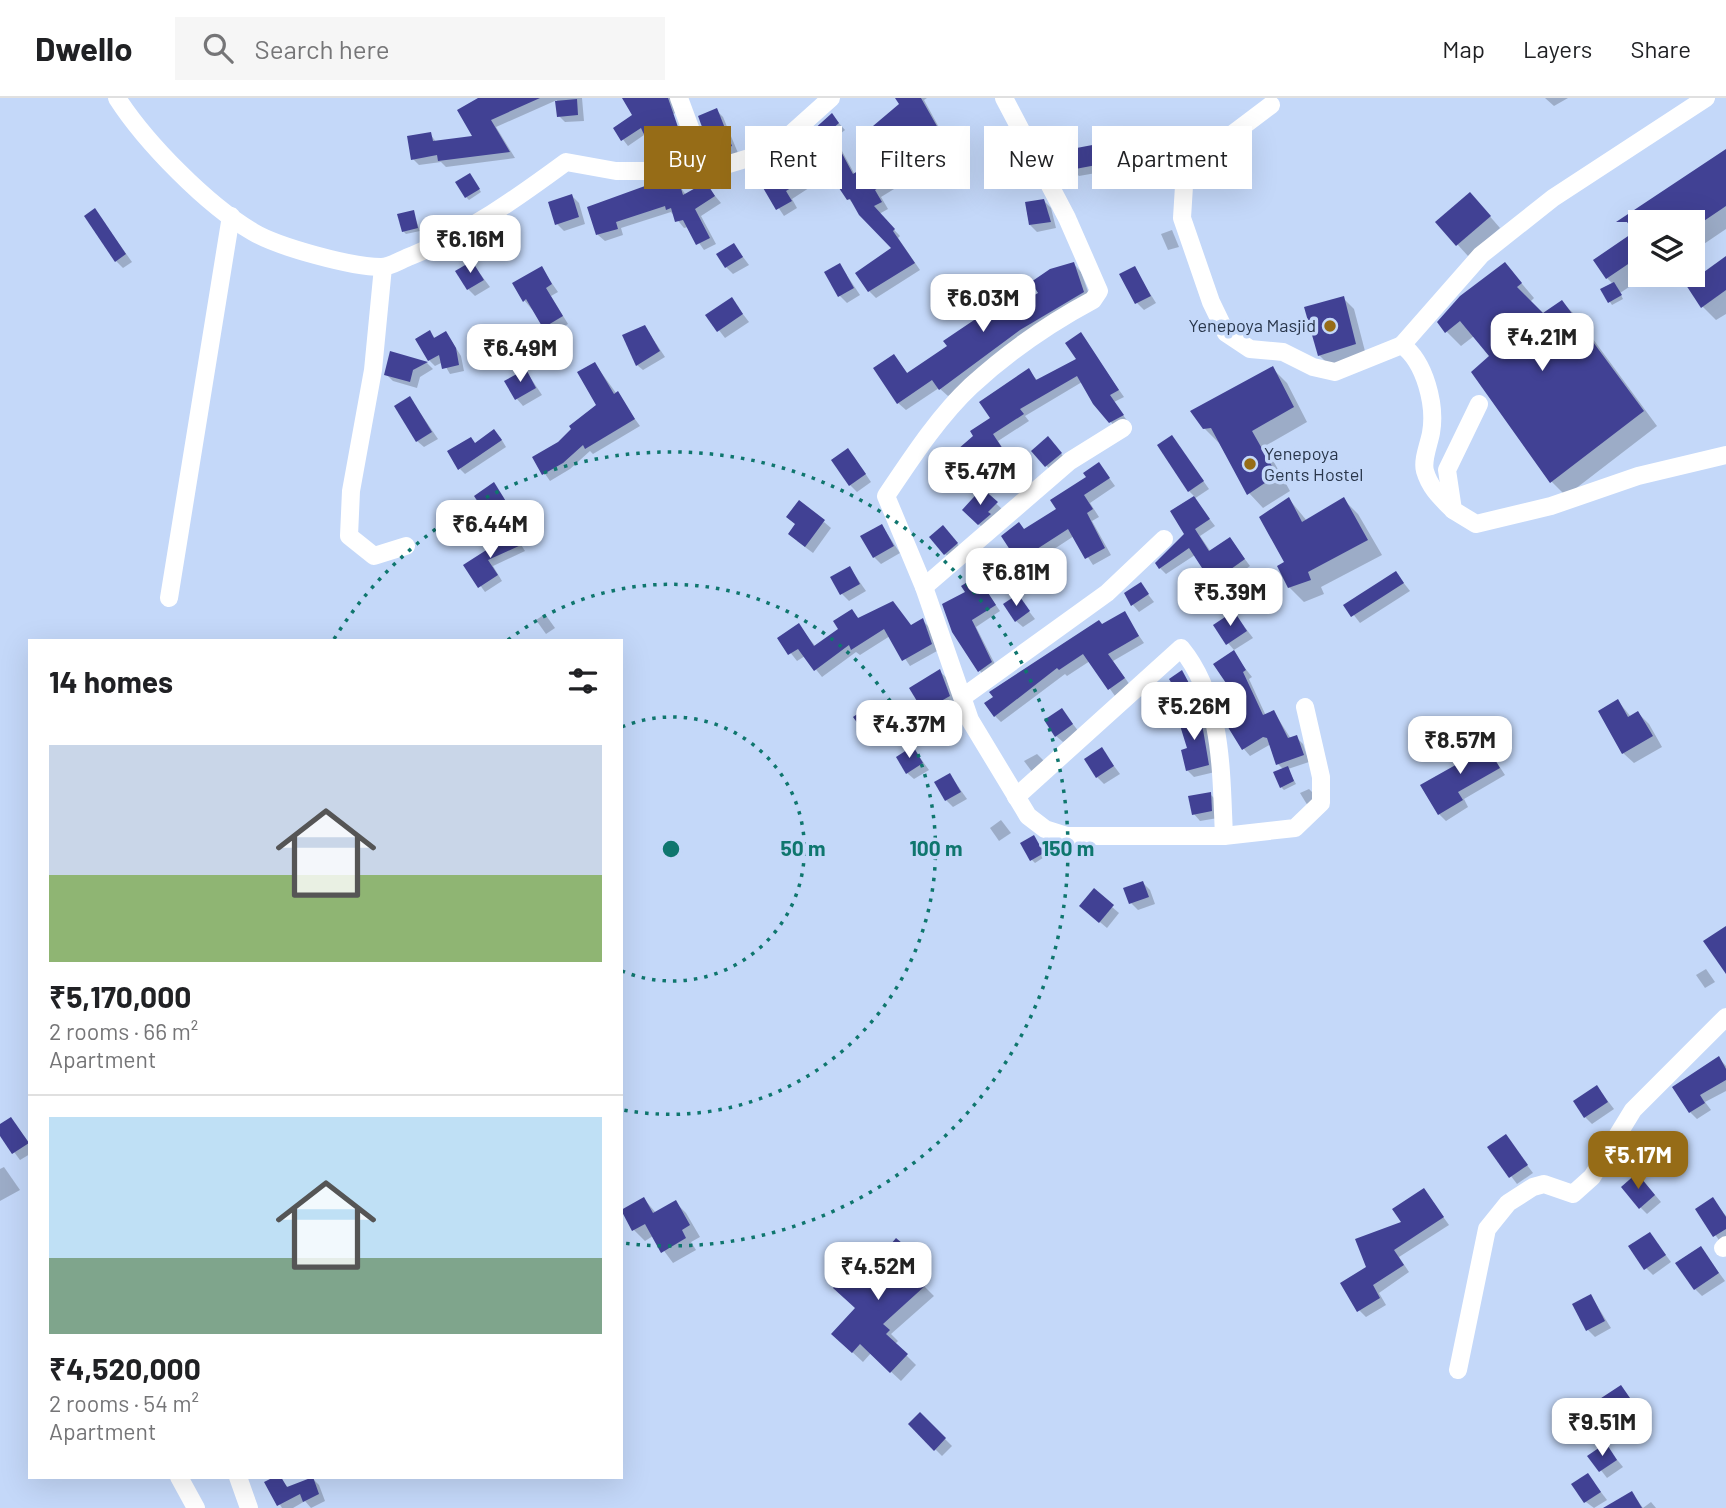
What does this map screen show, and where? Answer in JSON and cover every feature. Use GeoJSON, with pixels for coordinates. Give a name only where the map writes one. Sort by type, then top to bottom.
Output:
{"type":"FeatureCollection","features":[{"type":"Feature","properties":{"kind":"street"},"geometry":{"type":"LineString","coordinates":[[117,98],[134,124],[231,216],[255,233],[324,257],[383,267],[449,241],[516,199],[566,162],[616,171],[644,171]]}},
{"type":"Feature","properties":{"kind":"street"},"geometry":{"type":"LineString","coordinates":[[679,98],[689,126]]}},
{"type":"Feature","properties":{"kind":"street"},"geometry":{"type":"LineString","coordinates":[[731,163],[772,151],[831,98]]}},
{"type":"Feature","properties":{"kind":"street"},"geometry":{"type":"LineString","coordinates":[[1004,98],[1068,218],[1099,291],[1093,300],[1026,342],[970,387],[918,449],[886,496],[924,587],[970,720],[1028,816],[1045,830],[1067,836],[1224,836],[1295,828],[1321,803],[1321,777],[1305,707]]}},
{"type":"Feature","properties":{"kind":"street"},"geometry":{"type":"LineString","coordinates":[[1271,105],[1185,170],[1182,218],[1211,302],[1226,333],[1250,349],[1283,352],[1312,367],[1335,372],[1402,345],[1481,256],[1553,198],[1706,98]]}},
{"type":"Feature","properties":{"kind":"street"},"geometry":{"type":"LineString","coordinates":[[169,597],[231,216]]}},
{"type":"Feature","properties":{"kind":"street"},"geometry":{"type":"LineString","coordinates":[[383,267],[373,370],[351,491],[349,536],[374,556],[406,546]]}},
{"type":"Feature","properties":{"kind":"street"},"geometry":{"type":"LineString","coordinates":[[1402,345],[1411,351],[1431,402],[1432,429],[1424,467],[1434,491],[1453,510],[1476,524],[1550,506],[1638,476],[1726,455]]}},
{"type":"Feature","properties":{"kind":"street"},"geometry":{"type":"LineString","coordinates":[[1453,510],[1447,470],[1479,404]]}},
{"type":"Feature","properties":{"kind":"street"},"geometry":{"type":"LineString","coordinates":[[924,587],[1070,461],[1123,428]]}},
{"type":"Feature","properties":{"kind":"street"},"geometry":{"type":"LineString","coordinates":[[963,697],[1107,593],[1164,539]]}},
{"type":"Feature","properties":{"kind":"street"},"geometry":{"type":"LineString","coordinates":[[1016,797],[1181,648],[1196,666],[1219,741],[1224,836]]}},
{"type":"Feature","properties":{"kind":"street"},"geometry":{"type":"LineString","coordinates":[[1458,1370],[1487,1229],[1508,1203],[1533,1187],[1544,1184],[1573,1194],[1592,1177],[1633,1110],[1726,1017]]}},
{"type":"Feature","properties":{"kind":"street"},"geometry":{"type":"LineString","coordinates":[[180,1479],[196,1508]]}},
{"type":"Feature","properties":{"kind":"street"},"geometry":{"type":"LineString","coordinates":[[239,1479],[249,1508]]}},
{"type":"Feature","properties":{"kind":"building"},"geometry":{"type":"Polygon","coordinates":[[[478,98],[540,98],[491,120],[510,152],[438,161],[437,155],[411,160],[407,136],[431,132],[433,141],[472,136],[457,110],[478,98]]]}},
{"type":"Feature","properties":{"kind":"building"},"geometry":{"type":"Polygon","coordinates":[[[622,98],[668,98],[678,126],[644,126],[644,135],[641,128],[621,141],[613,128],[632,115],[622,98]]]}},
{"type":"Feature","properties":{"kind":"building"},"geometry":{"type":"Polygon","coordinates":[[[895,98],[921,98],[937,126],[873,126],[899,104],[895,98]]]}},
{"type":"Feature","properties":{"kind":"building"},"geometry":{"type":"Polygon","coordinates":[[[577,99],[578,115],[557,117],[555,101],[577,99]]]}},
{"type":"Feature","properties":{"kind":"building"},"geometry":{"type":"Polygon","coordinates":[[[717,108],[724,126],[702,126],[698,116],[717,108]]]}},
{"type":"Feature","properties":{"kind":"building"},"geometry":{"type":"Polygon","coordinates":[[[832,113],[839,123],[836,126],[818,126],[832,113]]]}},
{"type":"Feature","properties":{"kind":"building"},"geometry":{"type":"Polygon","coordinates":[[[1092,145],[1092,166],[1078,168],[1078,148],[1092,145]]]}},
{"type":"Feature","properties":{"kind":"building"},"geometry":{"type":"Polygon","coordinates":[[[1726,149],[1726,206],[1705,220],[1705,210],[1634,210],[1726,149]]]}},
{"type":"Feature","properties":{"kind":"building"},"geometry":{"type":"Polygon","coordinates":[[[842,153],[853,174],[856,172],[856,189],[877,189],[882,202],[874,206],[895,229],[893,231],[915,263],[868,292],[855,273],[891,248],[859,215],[850,199],[847,200],[840,189],[842,189],[842,153]]]}},
{"type":"Feature","properties":{"kind":"building"},"geometry":{"type":"Polygon","coordinates":[[[470,173],[480,189],[465,198],[455,182],[470,173]]]}},
{"type":"Feature","properties":{"kind":"building"},"geometry":{"type":"Polygon","coordinates":[[[644,186],[644,189],[681,189],[683,195],[694,189],[710,189],[715,196],[695,209],[710,238],[696,245],[683,220],[675,222],[671,208],[666,210],[665,206],[616,222],[618,229],[596,235],[587,207],[644,186]]]}},
{"type":"Feature","properties":{"kind":"building"},"geometry":{"type":"Polygon","coordinates":[[[764,189],[789,189],[786,191],[792,201],[776,210],[764,189]]]}},
{"type":"Feature","properties":{"kind":"building"},"geometry":{"type":"Polygon","coordinates":[[[1470,192],[1491,216],[1456,246],[1435,222],[1470,192]]]}},
{"type":"Feature","properties":{"kind":"building"},"geometry":{"type":"Polygon","coordinates":[[[572,194],[579,217],[555,225],[548,202],[572,194]]]}},
{"type":"Feature","properties":{"kind":"building"},"geometry":{"type":"Polygon","coordinates":[[[1044,199],[1051,222],[1029,225],[1025,202],[1044,199]]]}},
{"type":"Feature","properties":{"kind":"building"},"geometry":{"type":"Polygon","coordinates":[[[95,208],[126,254],[115,262],[84,216],[95,208]]]}},
{"type":"Feature","properties":{"kind":"building"},"geometry":{"type":"Polygon","coordinates":[[[414,210],[418,228],[402,232],[397,214],[414,210]]]}},
{"type":"Feature","properties":{"kind":"building"},"geometry":{"type":"Polygon","coordinates":[[[1628,214],[1628,223],[1616,222],[1628,214]]]}},
{"type":"Feature","properties":{"kind":"building"},"geometry":{"type":"Polygon","coordinates":[[[1628,236],[1628,264],[1606,279],[1593,260],[1628,236]]]}},
{"type":"Feature","properties":{"kind":"building"},"geometry":{"type":"Polygon","coordinates":[[[734,243],[743,257],[725,268],[716,254],[734,243]]]}},
{"type":"Feature","properties":{"kind":"building"},"geometry":{"type":"Polygon","coordinates":[[[1726,256],[1726,290],[1701,308],[1687,287],[1705,287],[1705,271],[1726,256]]]}},
{"type":"Feature","properties":{"kind":"building"},"geometry":{"type":"Polygon","coordinates":[[[472,261],[484,280],[467,290],[455,271],[472,261]]]}},
{"type":"Feature","properties":{"kind":"building"},"geometry":{"type":"Polygon","coordinates":[[[1074,262],[1084,292],[1020,330],[939,390],[932,380],[897,404],[873,368],[894,354],[907,373],[947,346],[943,341],[983,314],[979,309],[1002,293],[1011,308],[1038,293],[1031,282],[1050,269],[1074,262]]]}},
{"type":"Feature","properties":{"kind":"building"},"geometry":{"type":"Polygon","coordinates":[[[1505,262],[1522,283],[1517,287],[1543,313],[1562,300],[1644,411],[1550,483],[1471,372],[1489,356],[1460,321],[1445,333],[1437,322],[1460,296],[1505,262]]]}},
{"type":"Feature","properties":{"kind":"building"},"geometry":{"type":"Polygon","coordinates":[[[840,263],[854,288],[838,297],[824,272],[840,263]]]}},
{"type":"Feature","properties":{"kind":"building"},"geometry":{"type":"Polygon","coordinates":[[[542,266],[552,284],[546,288],[563,316],[543,328],[526,299],[523,302],[512,283],[542,266]]]}},
{"type":"Feature","properties":{"kind":"building"},"geometry":{"type":"Polygon","coordinates":[[[1135,266],[1151,296],[1135,304],[1119,274],[1135,266]]]}},
{"type":"Feature","properties":{"kind":"building"},"geometry":{"type":"Polygon","coordinates":[[[1614,282],[1622,295],[1608,303],[1600,289],[1614,282]]]}},
{"type":"Feature","properties":{"kind":"building","name":"Yenepoya Masjid"},"geometry":{"type":"Polygon","coordinates":[[[1344,296],[1356,344],[1318,356],[1304,307],[1344,296]]]}},
{"type":"Feature","properties":{"kind":"building"},"geometry":{"type":"Polygon","coordinates":[[[732,297],[743,314],[717,332],[705,315],[732,297]]]}},
{"type":"Feature","properties":{"kind":"building"},"geometry":{"type":"Polygon","coordinates":[[[645,325],[660,351],[636,366],[622,335],[645,325]]]}},
{"type":"Feature","properties":{"kind":"building"},"geometry":{"type":"Polygon","coordinates":[[[430,330],[434,338],[446,331],[456,348],[459,365],[442,369],[439,355],[428,361],[415,339],[430,330]]]}},
{"type":"Feature","properties":{"kind":"building"},"geometry":{"type":"Polygon","coordinates":[[[1081,332],[1119,390],[1110,395],[1124,415],[1109,423],[1093,404],[1077,376],[1020,409],[1024,414],[993,434],[1010,460],[1017,454],[1028,465],[1019,474],[1014,478],[991,455],[966,474],[950,456],[973,436],[970,431],[990,418],[979,402],[1029,368],[1036,380],[1076,359],[1065,343],[1081,332]]]}},
{"type":"Feature","properties":{"kind":"building"},"geometry":{"type":"Polygon","coordinates":[[[390,351],[428,362],[413,370],[410,382],[384,375],[390,351]]]}},
{"type":"Feature","properties":{"kind":"building"},"geometry":{"type":"Polygon","coordinates":[[[595,362],[614,394],[618,391],[635,419],[585,449],[583,445],[563,463],[542,475],[532,457],[558,442],[571,429],[569,426],[596,405],[577,372],[595,362]]]}},
{"type":"Feature","properties":{"kind":"building"},"geometry":{"type":"Polygon","coordinates":[[[1273,366],[1294,407],[1252,431],[1277,475],[1247,495],[1211,428],[1203,429],[1190,411],[1273,366]]]}},
{"type":"Feature","properties":{"kind":"building"},"geometry":{"type":"Polygon","coordinates":[[[526,369],[536,388],[515,400],[504,381],[526,369]]]}},
{"type":"Feature","properties":{"kind":"building"},"geometry":{"type":"Polygon","coordinates":[[[410,396],[432,432],[416,442],[394,406],[410,396]]]}},
{"type":"Feature","properties":{"kind":"building"},"geometry":{"type":"Polygon","coordinates":[[[494,429],[502,440],[458,470],[447,451],[471,437],[475,443],[494,429]]]}},
{"type":"Feature","properties":{"kind":"building"},"geometry":{"type":"Polygon","coordinates":[[[1172,435],[1204,481],[1188,492],[1157,445],[1172,435]]]}},
{"type":"Feature","properties":{"kind":"building"},"geometry":{"type":"Polygon","coordinates":[[[1048,436],[1062,453],[1045,467],[1031,451],[1048,436]]]}},
{"type":"Feature","properties":{"kind":"building"},"geometry":{"type":"Polygon","coordinates":[[[848,448],[866,474],[849,486],[831,460],[848,448]]]}},
{"type":"Feature","properties":{"kind":"building"},"geometry":{"type":"Polygon","coordinates":[[[1099,462],[1110,478],[1084,495],[1093,509],[1087,513],[1105,548],[1085,559],[1068,529],[1037,549],[1044,561],[1025,573],[1001,536],[1019,522],[1024,529],[1056,509],[1050,500],[1086,477],[1083,473],[1099,462]]]}},
{"type":"Feature","properties":{"kind":"building"},"geometry":{"type":"Polygon","coordinates":[[[494,482],[507,503],[488,517],[474,496],[494,482]]]}},
{"type":"Feature","properties":{"kind":"building"},"geometry":{"type":"Polygon","coordinates":[[[982,488],[998,502],[988,512],[991,514],[978,525],[962,510],[982,488]]]}},
{"type":"Feature","properties":{"kind":"building"},"geometry":{"type":"Polygon","coordinates":[[[1194,496],[1210,519],[1195,529],[1209,551],[1230,537],[1245,559],[1224,574],[1228,579],[1215,588],[1189,548],[1159,569],[1155,563],[1184,534],[1170,511],[1194,496]]]}},
{"type":"Feature","properties":{"kind":"building"},"geometry":{"type":"Polygon","coordinates":[[[1289,497],[1302,522],[1344,497],[1368,540],[1308,572],[1311,580],[1288,588],[1277,566],[1284,562],[1259,517],[1289,497]]]}},
{"type":"Feature","properties":{"kind":"building"},"geometry":{"type":"Polygon","coordinates":[[[799,500],[825,520],[805,547],[788,534],[795,524],[786,517],[799,500]]]}},
{"type":"Feature","properties":{"kind":"building"},"geometry":{"type":"Polygon","coordinates":[[[882,524],[894,546],[873,558],[860,536],[882,524]]]}},
{"type":"Feature","properties":{"kind":"building"},"geometry":{"type":"Polygon","coordinates":[[[943,525],[958,543],[944,555],[929,537],[943,525]]]}},
{"type":"Feature","properties":{"kind":"building"},"geometry":{"type":"Polygon","coordinates":[[[513,530],[521,545],[488,560],[498,575],[478,588],[463,565],[502,540],[500,536],[513,530]]]}},
{"type":"Feature","properties":{"kind":"building"},"geometry":{"type":"Polygon","coordinates":[[[850,566],[860,584],[840,595],[830,577],[850,566]]]}},
{"type":"Feature","properties":{"kind":"building"},"geometry":{"type":"Polygon","coordinates":[[[1396,571],[1404,583],[1351,617],[1343,605],[1396,571]]]}},
{"type":"Feature","properties":{"kind":"building"},"geometry":{"type":"Polygon","coordinates":[[[977,576],[996,605],[972,620],[992,662],[978,672],[952,632],[942,604],[965,592],[961,586],[977,576]]]}},
{"type":"Feature","properties":{"kind":"building"},"geometry":{"type":"Polygon","coordinates":[[[1141,582],[1149,594],[1131,606],[1124,593],[1141,582]]]}},
{"type":"Feature","properties":{"kind":"building"},"geometry":{"type":"Polygon","coordinates":[[[1018,594],[1030,611],[1015,622],[1003,604],[1018,594]]]}},
{"type":"Feature","properties":{"kind":"building"},"geometry":{"type":"Polygon","coordinates":[[[893,601],[911,625],[923,618],[932,644],[902,661],[884,629],[851,650],[849,645],[814,671],[798,649],[788,655],[777,638],[799,623],[814,646],[838,629],[833,621],[852,609],[858,618],[893,601]]]}},
{"type":"Feature","properties":{"kind":"building"},"geometry":{"type":"Polygon","coordinates":[[[1125,611],[1139,636],[1108,654],[1125,678],[1108,690],[1083,654],[1059,670],[1057,668],[994,717],[984,703],[993,697],[989,692],[1099,620],[1102,624],[1125,611]]]}},
{"type":"Feature","properties":{"kind":"building"},"geometry":{"type":"Polygon","coordinates":[[[1234,611],[1247,631],[1226,645],[1213,625],[1234,611]]]}},
{"type":"Feature","properties":{"kind":"building"},"geometry":{"type":"Polygon","coordinates":[[[1234,650],[1246,670],[1243,672],[1263,715],[1274,710],[1288,738],[1297,735],[1304,755],[1276,765],[1267,738],[1263,737],[1242,750],[1226,724],[1222,706],[1230,704],[1223,689],[1228,686],[1213,664],[1234,650]]]}},
{"type":"Feature","properties":{"kind":"building"},"geometry":{"type":"Polygon","coordinates":[[[940,669],[950,696],[923,711],[909,688],[940,669]]]}},
{"type":"Feature","properties":{"kind":"building"},"geometry":{"type":"Polygon","coordinates":[[[1182,670],[1192,689],[1180,697],[1169,679],[1182,670]]]}},
{"type":"Feature","properties":{"kind":"building"},"geometry":{"type":"Polygon","coordinates":[[[1618,699],[1628,717],[1638,711],[1653,736],[1622,754],[1598,711],[1618,699]]]}},
{"type":"Feature","properties":{"kind":"building"},"geometry":{"type":"Polygon","coordinates":[[[866,708],[882,729],[869,739],[853,717],[866,708]]]}},
{"type":"Feature","properties":{"kind":"building"},"geometry":{"type":"Polygon","coordinates":[[[1062,708],[1073,724],[1055,737],[1044,720],[1062,708]]]}},
{"type":"Feature","properties":{"kind":"building"},"geometry":{"type":"Polygon","coordinates":[[[1200,712],[1209,765],[1186,771],[1181,750],[1187,748],[1178,719],[1200,712]]]}},
{"type":"Feature","properties":{"kind":"building"},"geometry":{"type":"Polygon","coordinates":[[[1480,735],[1500,768],[1458,792],[1463,800],[1438,815],[1420,785],[1468,758],[1461,746],[1480,735]]]}},
{"type":"Feature","properties":{"kind":"building"},"geometry":{"type":"Polygon","coordinates":[[[913,746],[923,763],[906,774],[896,757],[913,746]]]}},
{"type":"Feature","properties":{"kind":"building"},"geometry":{"type":"Polygon","coordinates":[[[1102,747],[1114,766],[1096,778],[1084,759],[1102,747]]]}},
{"type":"Feature","properties":{"kind":"building"},"geometry":{"type":"Polygon","coordinates":[[[1288,766],[1294,781],[1280,788],[1273,772],[1288,766]]]}},
{"type":"Feature","properties":{"kind":"building"},"geometry":{"type":"Polygon","coordinates":[[[950,773],[961,792],[945,801],[934,782],[950,773]]]}},
{"type":"Feature","properties":{"kind":"building"},"geometry":{"type":"Polygon","coordinates":[[[1211,792],[1212,811],[1192,815],[1188,796],[1211,792]]]}},
{"type":"Feature","properties":{"kind":"building"},"geometry":{"type":"Polygon","coordinates":[[[1034,835],[1044,853],[1030,861],[1020,843],[1034,835]]]}},
{"type":"Feature","properties":{"kind":"building"},"geometry":{"type":"Polygon","coordinates":[[[1143,881],[1149,897],[1129,904],[1123,888],[1143,881]]]}},
{"type":"Feature","properties":{"kind":"building"},"geometry":{"type":"Polygon","coordinates":[[[1094,888],[1114,905],[1099,923],[1079,906],[1094,888]]]}},
{"type":"Feature","properties":{"kind":"building"},"geometry":{"type":"Polygon","coordinates":[[[1726,926],[1726,974],[1703,941],[1726,926]]]}},
{"type":"Feature","properties":{"kind":"building"},"geometry":{"type":"Polygon","coordinates":[[[1719,1056],[1726,1069],[1726,1080],[1700,1095],[1705,1103],[1689,1113],[1672,1087],[1719,1056]]]}},
{"type":"Feature","properties":{"kind":"building"},"geometry":{"type":"Polygon","coordinates":[[[1597,1085],[1608,1102],[1584,1118],[1573,1101],[1597,1085]]]}},
{"type":"Feature","properties":{"kind":"building"},"geometry":{"type":"Polygon","coordinates":[[[11,1117],[28,1144],[12,1154],[0,1136],[0,1124],[11,1117]]]}},
{"type":"Feature","properties":{"kind":"building"},"geometry":{"type":"Polygon","coordinates":[[[1506,1134],[1528,1165],[1509,1178],[1487,1147],[1506,1134]]]}},
{"type":"Feature","properties":{"kind":"building"},"geometry":{"type":"Polygon","coordinates":[[[1637,1173],[1655,1195],[1639,1209],[1621,1187],[1637,1173]]]}},
{"type":"Feature","properties":{"kind":"building"},"geometry":{"type":"Polygon","coordinates":[[[1424,1188],[1444,1217],[1394,1250],[1404,1265],[1373,1285],[1380,1298],[1357,1312],[1340,1283],[1366,1267],[1355,1239],[1401,1222],[1392,1209],[1424,1188]]]}},
{"type":"Feature","properties":{"kind":"building"},"geometry":{"type":"Polygon","coordinates":[[[644,1197],[653,1213],[676,1200],[690,1225],[682,1230],[686,1238],[661,1253],[645,1224],[632,1231],[623,1209],[644,1197]]]}},
{"type":"Feature","properties":{"kind":"building"},"geometry":{"type":"Polygon","coordinates":[[[1713,1197],[1726,1217],[1726,1229],[1713,1237],[1695,1209],[1713,1197]]]}},
{"type":"Feature","properties":{"kind":"building"},"geometry":{"type":"Polygon","coordinates":[[[1650,1232],[1666,1255],[1644,1270],[1628,1246],[1650,1232]]]}},
{"type":"Feature","properties":{"kind":"building"},"geometry":{"type":"Polygon","coordinates":[[[896,1238],[923,1261],[913,1273],[926,1285],[883,1324],[890,1330],[886,1334],[908,1354],[890,1373],[860,1344],[852,1353],[831,1334],[855,1308],[833,1288],[859,1258],[870,1269],[896,1238]]]}},
{"type":"Feature","properties":{"kind":"building"},"geometry":{"type":"Polygon","coordinates":[[[1701,1246],[1719,1273],[1694,1290],[1675,1263],[1701,1246]]]}},
{"type":"Feature","properties":{"kind":"building"},"geometry":{"type":"Polygon","coordinates":[[[1591,1294],[1605,1321],[1586,1331],[1572,1304],[1591,1294]]]}},
{"type":"Feature","properties":{"kind":"building"},"geometry":{"type":"Polygon","coordinates":[[[1621,1385],[1630,1398],[1576,1431],[1565,1409],[1585,1398],[1589,1406],[1621,1385]]]}},
{"type":"Feature","properties":{"kind":"building"},"geometry":{"type":"Polygon","coordinates":[[[920,1412],[946,1438],[934,1451],[908,1424],[920,1412]]]}},
{"type":"Feature","properties":{"kind":"building"},"geometry":{"type":"Polygon","coordinates":[[[1606,1443],[1617,1460],[1599,1472],[1587,1456],[1606,1443]]]}},
{"type":"Feature","properties":{"kind":"building"},"geometry":{"type":"Polygon","coordinates":[[[1588,1473],[1601,1492],[1584,1503],[1571,1484],[1588,1473]]]}},
{"type":"Feature","properties":{"kind":"building"},"geometry":{"type":"Polygon","coordinates":[[[282,1479],[287,1487],[314,1479],[319,1494],[303,1502],[300,1494],[277,1506],[264,1482],[282,1479]]]}},
{"type":"Feature","properties":{"kind":"building"},"geometry":{"type":"Polygon","coordinates":[[[1632,1491],[1642,1508],[1603,1508],[1632,1491]]]}},
{"type":"Feature","properties":{"kind":"place","name":"Yenepoya Masjid"},"geometry":{"type":"Point","coordinates":[1330,326]}},
{"type":"Feature","properties":{"kind":"place","name":"Yenepoya Gents Hostel"},"geometry":{"type":"Point","coordinates":[1250,464]}}]}
